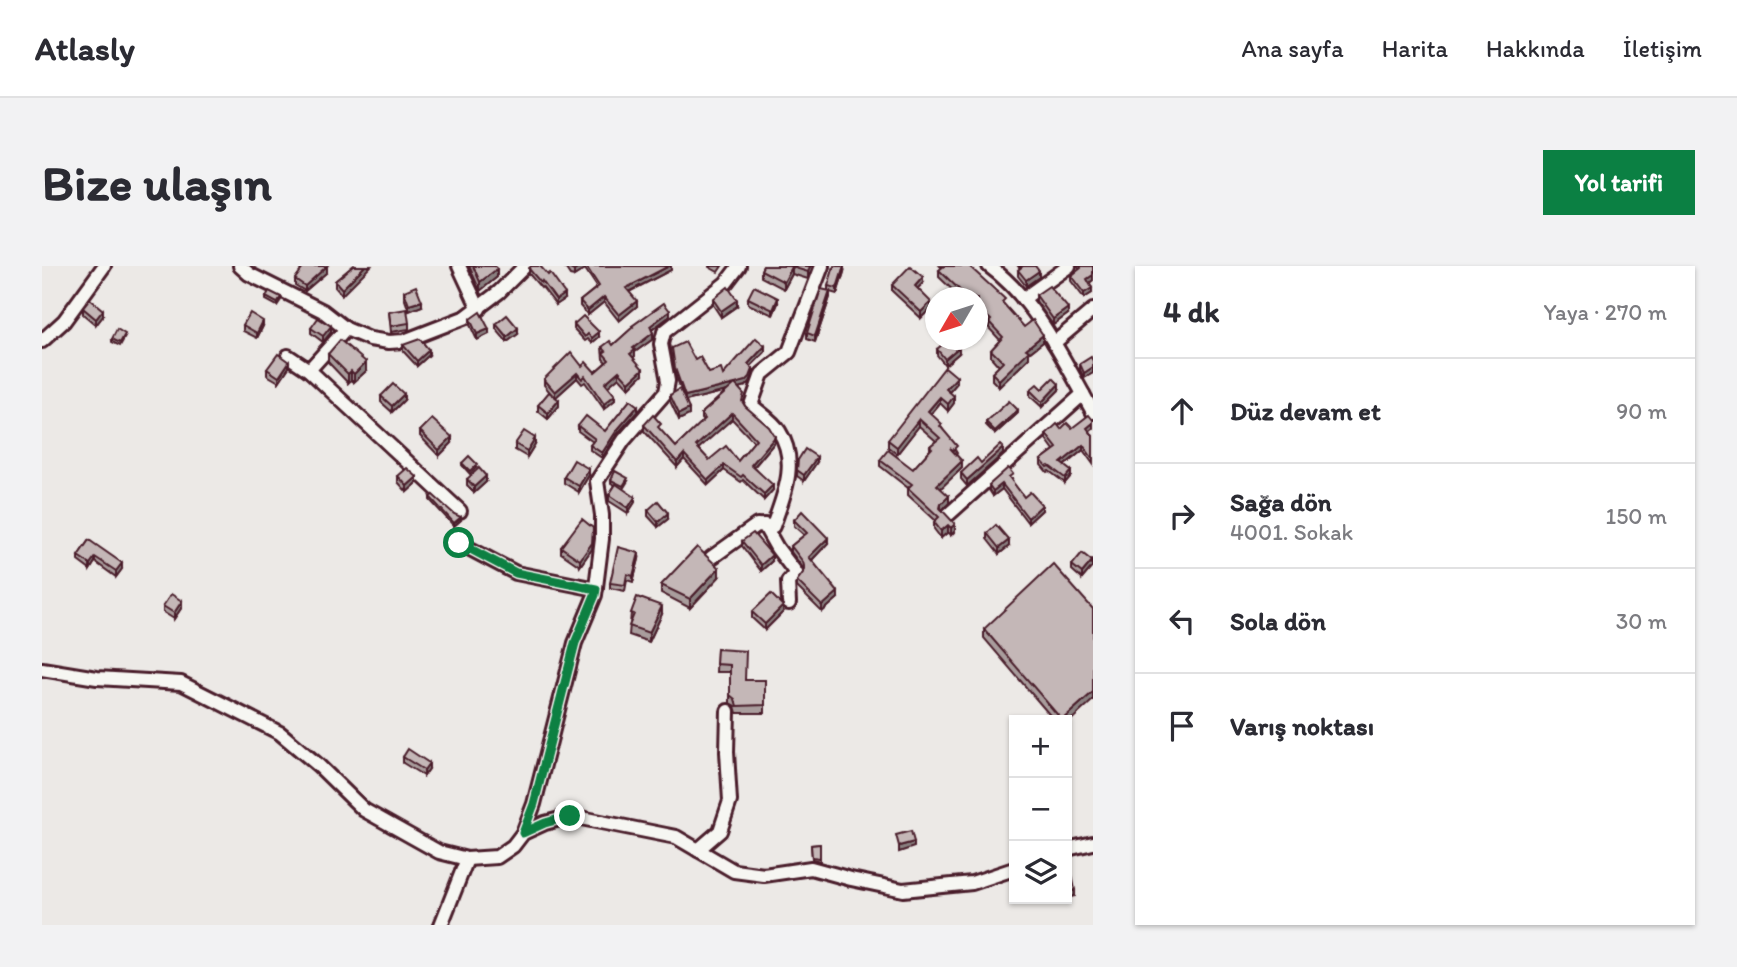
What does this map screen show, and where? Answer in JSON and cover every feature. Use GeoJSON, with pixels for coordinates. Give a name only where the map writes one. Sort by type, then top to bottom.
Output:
{"type":"FeatureCollection","features":[{"type":"Feature","properties":{"kind":"street"},"geometry":{"type":"LineString","coordinates":[[42,341],[64,321],[104,266]]}},
{"type":"Feature","properties":{"kind":"street"},"geometry":{"type":"LineString","coordinates":[[240,266],[249,274],[323,311],[346,329],[370,339],[389,342],[404,341],[466,317],[479,309],[526,266]]}},
{"type":"Feature","properties":{"kind":"street"},"geometry":{"type":"LineString","coordinates":[[459,266],[479,309]]}},
{"type":"Feature","properties":{"kind":"street"},"geometry":{"type":"LineString","coordinates":[[42,668],[97,678],[181,683],[280,733],[364,810],[439,852],[467,859],[497,856],[513,846],[523,833],[534,804],[575,643],[595,595],[602,527],[597,481],[624,440],[666,392],[668,381],[661,344],[664,332],[726,283],[738,266]]}},
{"type":"Feature","properties":{"kind":"street"},"geometry":{"type":"LineString","coordinates":[[711,558],[757,525],[773,526],[789,480],[786,446],[778,429],[751,405],[762,374],[789,352],[822,266]]}},
{"type":"Feature","properties":{"kind":"street"},"geometry":{"type":"LineString","coordinates":[[989,266],[1023,299],[1054,343],[1093,412]]}},
{"type":"Feature","properties":{"kind":"street"},"geometry":{"type":"LineString","coordinates":[[1023,299],[1069,266]]}},
{"type":"Feature","properties":{"kind":"street"},"geometry":{"type":"LineString","coordinates":[[1054,343],[1093,310]]}},
{"type":"Feature","properties":{"kind":"street"},"geometry":{"type":"LineString","coordinates":[[309,370],[346,329]]}},
{"type":"Feature","properties":{"kind":"street"},"geometry":{"type":"LineString","coordinates":[[288,356],[309,370],[460,511]]}},
{"type":"Feature","properties":{"kind":"street"},"geometry":{"type":"LineString","coordinates":[[949,514],[1083,394]]}},
{"type":"Feature","properties":{"kind":"street"},"geometry":{"type":"LineString","coordinates":[[764,525],[796,573],[788,583],[789,603]]}},
{"type":"Feature","properties":{"kind":"street"},"geometry":{"type":"LineString","coordinates":[[459,543],[516,573],[596,589]]}},
{"type":"Feature","properties":{"kind":"street"},"geometry":{"type":"LineString","coordinates":[[698,850],[720,831],[730,801],[728,712]]}},
{"type":"Feature","properties":{"kind":"street"},"geometry":{"type":"LineString","coordinates":[[523,833],[570,816],[676,837],[734,871],[764,875],[811,868],[903,890],[972,883],[1009,871]]}},
{"type":"Feature","properties":{"kind":"street"},"geometry":{"type":"LineString","coordinates":[[1072,848],[1093,843]]}},
{"type":"Feature","properties":{"kind":"street"},"geometry":{"type":"LineString","coordinates":[[441,925],[467,859]]}},
{"type":"Feature","properties":{"kind":"building"},"geometry":{"type":"Polygon","coordinates":[[[302,266],[327,266],[305,286],[295,279],[302,266]]]}},
{"type":"Feature","properties":{"kind":"building"},"geometry":{"type":"Polygon","coordinates":[[[353,266],[365,266],[342,289],[335,281],[353,266]]]}},
{"type":"Feature","properties":{"kind":"building"},"geometry":{"type":"Polygon","coordinates":[[[473,266],[495,266],[497,269],[480,282],[473,266]]]}},
{"type":"Feature","properties":{"kind":"building"},"geometry":{"type":"Polygon","coordinates":[[[531,266],[540,266],[548,275],[550,273],[565,294],[556,300],[529,269],[531,266]]]}},
{"type":"Feature","properties":{"kind":"building"},"geometry":{"type":"Polygon","coordinates":[[[568,266],[581,266],[574,271],[568,266]]]}},
{"type":"Feature","properties":{"kind":"building"},"geometry":{"type":"Polygon","coordinates":[[[586,266],[669,266],[626,288],[637,301],[619,315],[604,297],[588,310],[580,301],[599,286],[586,266]]]}},
{"type":"Feature","properties":{"kind":"building"},"geometry":{"type":"Polygon","coordinates":[[[763,266],[810,266],[808,272],[792,267],[784,282],[761,270],[763,266]]]}},
{"type":"Feature","properties":{"kind":"building"},"geometry":{"type":"Polygon","coordinates":[[[834,266],[844,266],[837,288],[828,286],[834,266]]]}},
{"type":"Feature","properties":{"kind":"building"},"geometry":{"type":"Polygon","coordinates":[[[910,266],[923,277],[915,286],[925,296],[925,308],[921,312],[892,285],[910,266]]]}},
{"type":"Feature","properties":{"kind":"building"},"geometry":{"type":"Polygon","coordinates":[[[944,266],[969,266],[1005,299],[1002,302],[1024,327],[1033,320],[1043,335],[1026,349],[1029,351],[999,380],[992,373],[1003,362],[991,350],[1003,337],[989,322],[988,287],[957,287],[939,270],[944,266]]]}},
{"type":"Feature","properties":{"kind":"building"},"geometry":{"type":"Polygon","coordinates":[[[1023,266],[1035,266],[1039,271],[1026,280],[1018,270],[1023,266]]]}},
{"type":"Feature","properties":{"kind":"building"},"geometry":{"type":"Polygon","coordinates":[[[1080,266],[1093,266],[1093,275],[1087,279],[1092,288],[1084,293],[1071,276],[1080,266]]]}},
{"type":"Feature","properties":{"kind":"building"},"geometry":{"type":"Polygon","coordinates":[[[416,286],[422,301],[409,305],[404,291],[416,286]]]}},
{"type":"Feature","properties":{"kind":"building"},"geometry":{"type":"Polygon","coordinates":[[[754,286],[778,298],[773,310],[748,298],[754,286]]]}},
{"type":"Feature","properties":{"kind":"building"},"geometry":{"type":"Polygon","coordinates":[[[1049,286],[1068,308],[1053,319],[1036,295],[1049,286]]]}},
{"type":"Feature","properties":{"kind":"building"},"geometry":{"type":"Polygon","coordinates":[[[728,287],[737,300],[721,311],[713,299],[728,287]]]}},
{"type":"Feature","properties":{"kind":"building"},"geometry":{"type":"Polygon","coordinates":[[[821,289],[830,291],[815,336],[807,333],[821,289]]]}},
{"type":"Feature","properties":{"kind":"building"},"geometry":{"type":"Polygon","coordinates":[[[269,291],[281,297],[277,303],[266,297],[269,291]]]}},
{"type":"Feature","properties":{"kind":"building"},"geometry":{"type":"Polygon","coordinates":[[[90,299],[103,310],[96,319],[83,308],[90,299]]]}},
{"type":"Feature","properties":{"kind":"building"},"geometry":{"type":"Polygon","coordinates":[[[664,303],[670,311],[650,326],[653,333],[633,348],[635,350],[630,354],[643,369],[629,382],[619,371],[605,383],[615,395],[604,404],[585,376],[582,379],[577,373],[555,392],[544,379],[571,352],[582,366],[586,362],[595,372],[609,360],[602,347],[610,341],[613,345],[632,326],[664,303]]]}},
{"type":"Feature","properties":{"kind":"building"},"geometry":{"type":"Polygon","coordinates":[[[407,309],[409,323],[391,326],[389,312],[407,309]]]}},
{"type":"Feature","properties":{"kind":"building"},"geometry":{"type":"Polygon","coordinates":[[[480,312],[489,329],[477,334],[470,319],[480,312]]]}},
{"type":"Feature","properties":{"kind":"building"},"geometry":{"type":"Polygon","coordinates":[[[250,313],[263,321],[257,333],[243,325],[250,313]]]}},
{"type":"Feature","properties":{"kind":"building"},"geometry":{"type":"Polygon","coordinates":[[[507,315],[518,328],[507,337],[496,324],[507,315]]]}},
{"type":"Feature","properties":{"kind":"building"},"geometry":{"type":"Polygon","coordinates":[[[583,316],[599,332],[592,338],[588,334],[585,337],[574,324],[583,316]]]}},
{"type":"Feature","properties":{"kind":"building"},"geometry":{"type":"Polygon","coordinates":[[[318,318],[331,326],[323,336],[311,328],[318,318]]]}},
{"type":"Feature","properties":{"kind":"building"},"geometry":{"type":"Polygon","coordinates":[[[117,329],[125,334],[120,343],[112,339],[117,329]]]}},
{"type":"Feature","properties":{"kind":"building"},"geometry":{"type":"Polygon","coordinates":[[[756,338],[765,346],[748,364],[753,369],[746,381],[685,396],[675,368],[672,348],[685,342],[695,360],[700,357],[709,373],[721,369],[723,375],[756,338]]]}},
{"type":"Feature","properties":{"kind":"building"},"geometry":{"type":"Polygon","coordinates":[[[420,339],[429,350],[417,361],[403,345],[420,339]]]}},
{"type":"Feature","properties":{"kind":"building"},"geometry":{"type":"Polygon","coordinates":[[[340,340],[366,362],[354,374],[351,371],[348,374],[328,354],[340,340]]]}},
{"type":"Feature","properties":{"kind":"building"},"geometry":{"type":"Polygon","coordinates":[[[938,350],[956,350],[945,359],[938,350]]]}},
{"type":"Feature","properties":{"kind":"building"},"geometry":{"type":"Polygon","coordinates":[[[278,354],[289,362],[279,377],[267,369],[278,354]]]}},
{"type":"Feature","properties":{"kind":"building"},"geometry":{"type":"Polygon","coordinates":[[[1091,357],[1093,367],[1084,373],[1080,364],[1091,357]]]}},
{"type":"Feature","properties":{"kind":"building"},"geometry":{"type":"Polygon","coordinates":[[[945,367],[957,377],[946,389],[954,396],[948,404],[940,397],[928,411],[942,424],[940,426],[957,446],[953,450],[950,448],[962,461],[937,485],[949,496],[940,508],[955,524],[951,528],[948,525],[941,531],[934,522],[939,517],[908,488],[912,484],[880,460],[888,450],[913,469],[932,448],[930,446],[940,438],[919,419],[897,447],[888,440],[945,367]]]}},
{"type":"Feature","properties":{"kind":"building"},"geometry":{"type":"Polygon","coordinates":[[[1053,378],[1059,384],[1042,402],[1030,390],[1037,384],[1042,389],[1053,378]]]}},
{"type":"Feature","properties":{"kind":"building"},"geometry":{"type":"Polygon","coordinates":[[[393,384],[404,394],[392,406],[381,396],[393,384]]]}},
{"type":"Feature","properties":{"kind":"building"},"geometry":{"type":"Polygon","coordinates":[[[735,384],[744,394],[742,401],[745,406],[769,427],[775,437],[751,465],[773,485],[764,494],[743,475],[741,477],[724,465],[708,480],[684,454],[677,462],[644,425],[653,415],[661,424],[658,427],[676,447],[705,419],[701,414],[735,384]],[[732,413],[696,446],[709,460],[726,446],[738,461],[756,439],[732,413]]]}},
{"type":"Feature","properties":{"kind":"building"},"geometry":{"type":"Polygon","coordinates":[[[680,389],[689,409],[679,414],[670,395],[680,389]]]}},
{"type":"Feature","properties":{"kind":"building"},"geometry":{"type":"Polygon","coordinates":[[[549,392],[559,400],[548,413],[538,405],[549,392]]]}},
{"type":"Feature","properties":{"kind":"building"},"geometry":{"type":"Polygon","coordinates":[[[630,400],[638,406],[602,453],[590,445],[595,439],[578,426],[586,416],[605,431],[630,400]]]}},
{"type":"Feature","properties":{"kind":"building"},"geometry":{"type":"Polygon","coordinates":[[[1009,401],[1018,410],[995,431],[986,422],[1009,401]]]}},
{"type":"Feature","properties":{"kind":"building"},"geometry":{"type":"Polygon","coordinates":[[[1089,415],[1093,420],[1087,428],[1093,436],[1093,459],[1083,445],[1061,463],[1071,471],[1065,478],[1041,460],[1057,448],[1046,434],[1057,424],[1061,429],[1067,423],[1072,428],[1089,415]]]}},
{"type":"Feature","properties":{"kind":"building"},"geometry":{"type":"Polygon","coordinates":[[[432,419],[452,437],[439,450],[420,431],[432,419]]]}},
{"type":"Feature","properties":{"kind":"building"},"geometry":{"type":"Polygon","coordinates":[[[524,431],[535,438],[527,451],[515,444],[524,431]]]}},
{"type":"Feature","properties":{"kind":"building"},"geometry":{"type":"Polygon","coordinates":[[[1000,445],[1003,448],[967,480],[961,473],[977,458],[981,463],[1000,445]]]}},
{"type":"Feature","properties":{"kind":"building"},"geometry":{"type":"Polygon","coordinates":[[[805,449],[817,457],[804,475],[797,470],[798,460],[805,449]]]}},
{"type":"Feature","properties":{"kind":"building"},"geometry":{"type":"Polygon","coordinates":[[[469,456],[477,464],[470,471],[462,463],[469,456]]]}},
{"type":"Feature","properties":{"kind":"building"},"geometry":{"type":"Polygon","coordinates":[[[574,460],[589,469],[579,486],[564,477],[574,460]]]}},
{"type":"Feature","properties":{"kind":"building"},"geometry":{"type":"Polygon","coordinates":[[[407,468],[417,477],[407,486],[398,476],[407,468]]]}},
{"type":"Feature","properties":{"kind":"building"},"geometry":{"type":"Polygon","coordinates":[[[479,468],[486,476],[474,487],[467,479],[479,468]]]}},
{"type":"Feature","properties":{"kind":"building"},"geometry":{"type":"Polygon","coordinates":[[[1008,468],[1013,474],[1009,477],[1024,497],[1030,492],[1042,505],[1028,518],[1002,484],[993,491],[989,485],[1008,468]]]}},
{"type":"Feature","properties":{"kind":"building"},"geometry":{"type":"Polygon","coordinates":[[[615,471],[628,478],[623,486],[611,480],[615,471]]]}},
{"type":"Feature","properties":{"kind":"building"},"geometry":{"type":"Polygon","coordinates":[[[616,484],[635,497],[628,508],[609,495],[616,484]]]}},
{"type":"Feature","properties":{"kind":"building"},"geometry":{"type":"Polygon","coordinates":[[[433,495],[461,517],[454,523],[430,497],[433,495]]]}},
{"type":"Feature","properties":{"kind":"building"},"geometry":{"type":"Polygon","coordinates":[[[658,501],[668,513],[658,522],[648,510],[658,501]]]}},
{"type":"Feature","properties":{"kind":"building"},"geometry":{"type":"Polygon","coordinates":[[[802,511],[828,538],[809,557],[838,592],[822,606],[797,581],[805,570],[803,562],[791,546],[807,533],[794,520],[802,511]]]}},
{"type":"Feature","properties":{"kind":"building"},"geometry":{"type":"Polygon","coordinates":[[[582,519],[593,528],[592,543],[580,560],[561,547],[582,519]]]}},
{"type":"Feature","properties":{"kind":"building"},"geometry":{"type":"Polygon","coordinates":[[[996,525],[1009,540],[999,548],[987,533],[996,525]]]}},
{"type":"Feature","properties":{"kind":"building"},"geometry":{"type":"Polygon","coordinates":[[[753,533],[772,555],[761,565],[742,541],[753,533]]]}},
{"type":"Feature","properties":{"kind":"building"},"geometry":{"type":"Polygon","coordinates":[[[89,540],[122,563],[116,571],[95,557],[90,564],[78,556],[89,540]]]}},
{"type":"Feature","properties":{"kind":"building"},"geometry":{"type":"Polygon","coordinates":[[[618,547],[639,553],[633,576],[627,574],[625,585],[610,583],[618,547]]]}},
{"type":"Feature","properties":{"kind":"building"},"geometry":{"type":"Polygon","coordinates":[[[697,547],[719,568],[690,599],[661,585],[697,547]]]}},
{"type":"Feature","properties":{"kind":"building"},"geometry":{"type":"Polygon","coordinates":[[[1082,553],[1092,561],[1082,573],[1072,565],[1082,553]]]}},
{"type":"Feature","properties":{"kind":"building"},"geometry":{"type":"Polygon","coordinates":[[[1053,564],[1093,609],[1093,692],[1068,715],[1058,715],[984,629],[1053,564]]]}},
{"type":"Feature","properties":{"kind":"building"},"geometry":{"type":"Polygon","coordinates":[[[171,594],[182,601],[174,613],[163,606],[171,594]]]}},
{"type":"Feature","properties":{"kind":"building"},"geometry":{"type":"Polygon","coordinates":[[[771,594],[783,606],[765,624],[752,612],[771,594]]]}},
{"type":"Feature","properties":{"kind":"building"},"geometry":{"type":"Polygon","coordinates":[[[637,597],[662,606],[649,633],[629,626],[637,597]]]}},
{"type":"Feature","properties":{"kind":"building"},"geometry":{"type":"Polygon","coordinates":[[[717,649],[746,651],[745,680],[765,680],[765,705],[737,706],[730,695],[730,665],[716,664],[717,649]]]}},
{"type":"Feature","properties":{"kind":"building"},"geometry":{"type":"Polygon","coordinates":[[[408,749],[429,763],[424,770],[403,757],[408,749]]]}},
{"type":"Feature","properties":{"kind":"building"},"geometry":{"type":"Polygon","coordinates":[[[911,831],[914,842],[899,846],[896,835],[911,831]]]}},
{"type":"Feature","properties":{"kind":"building"},"geometry":{"type":"Polygon","coordinates":[[[820,844],[820,858],[812,857],[811,845],[820,844]]]}},
{"type":"Feature","properties":{"kind":"route"},"geometry":{"type":"LineString","coordinates":[[459,543],[516,573],[596,589],[562,686],[534,804],[523,833],[570,816]]}}]}
